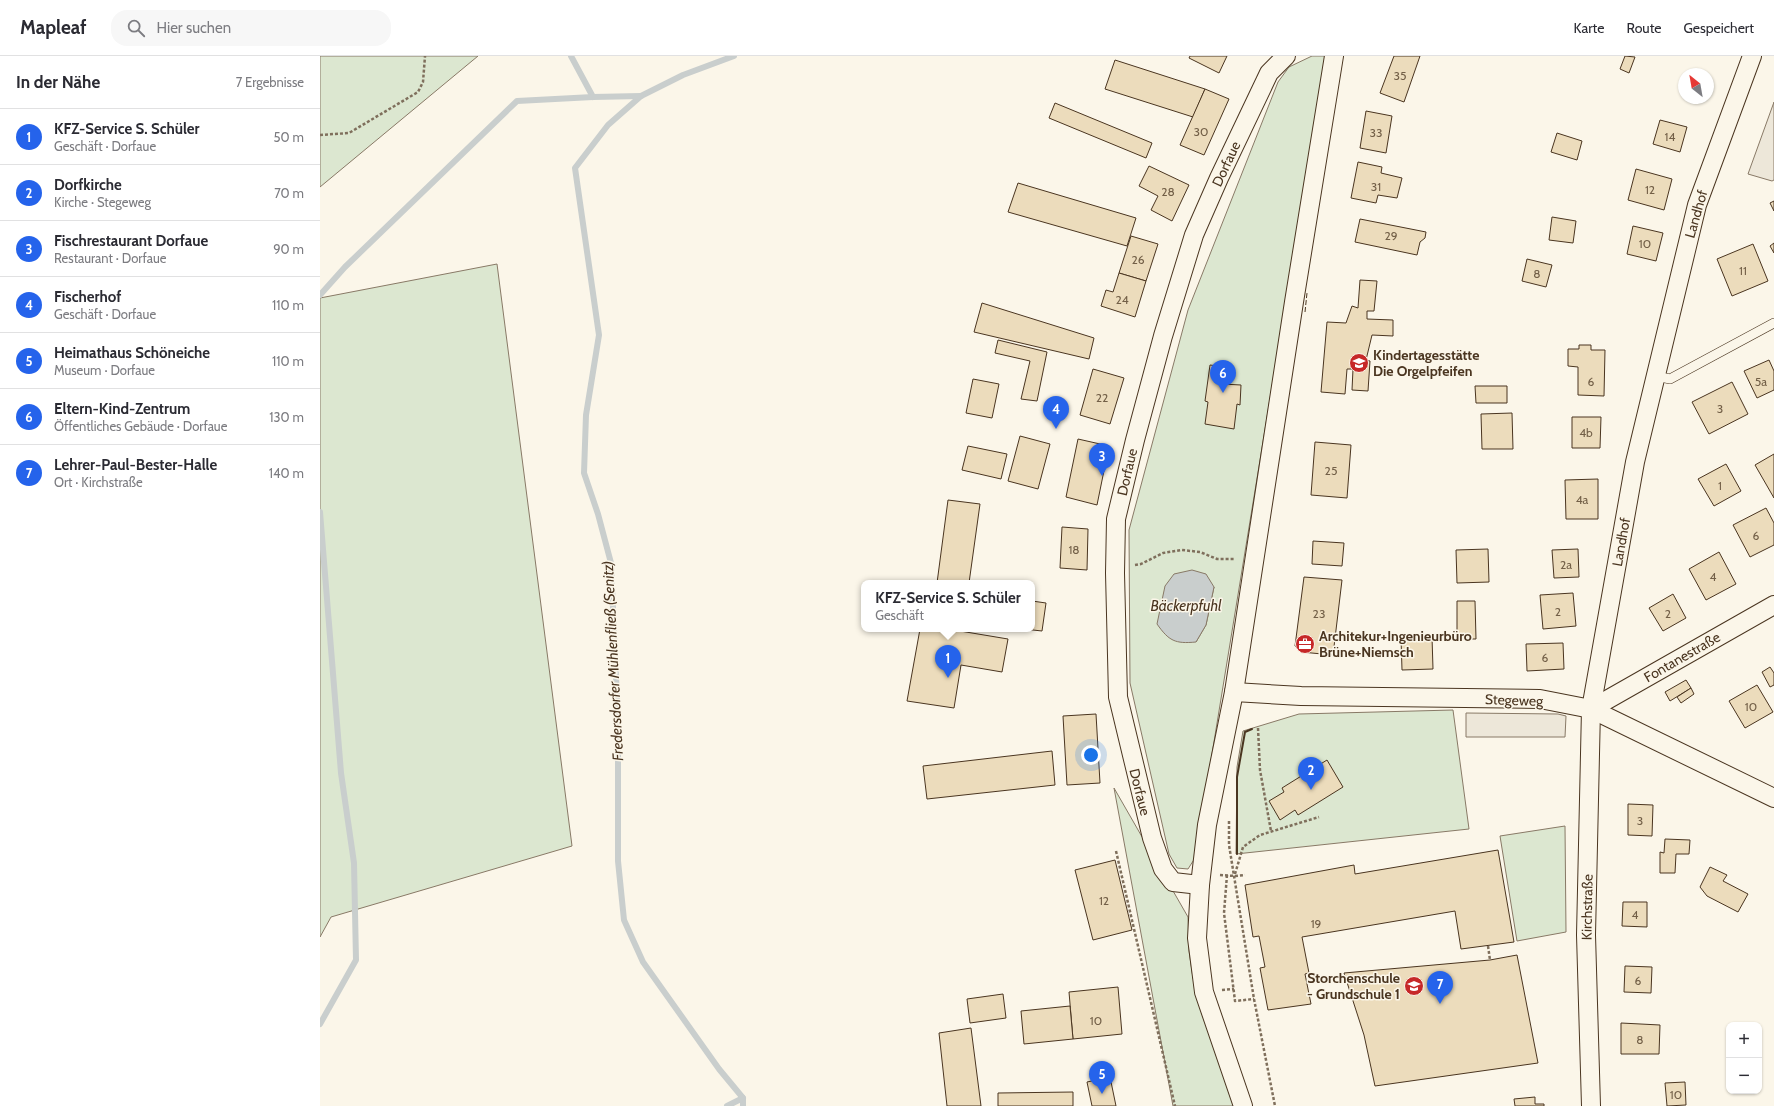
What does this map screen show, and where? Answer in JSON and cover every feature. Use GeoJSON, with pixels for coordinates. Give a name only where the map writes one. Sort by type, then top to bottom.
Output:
{"type":"FeatureCollection","features":[{"type":"Feature","properties":{"kind":"street","name":"Dorfaue"},"geometry":{"type":"LineString","coordinates":[[1200,885],[1173,882],[1163,869],[1152,838],[1118,697],[1115,573],[1116,520],[1155,363],[1194,235],[1219,178],[1269,74],[1286,56]]}},
{"type":"Feature","properties":{"kind":"street"},"geometry":{"type":"LineString","coordinates":[[1244,1106],[1204,992],[1197,938],[1200,885],[1207,825],[1234,692],[1334,56]]}},
{"type":"Feature","properties":{"kind":"street","name":"Landhof"},"geometry":{"type":"LineString","coordinates":[[1591,709],[1635,462],[1697,205],[1752,56]]}},
{"type":"Feature","properties":{"kind":"street","name":"Fontanestraße"},"geometry":{"type":"LineString","coordinates":[[1591,709],[1774,605]]}},
{"type":"Feature","properties":{"kind":"street","name":"Stegeweg"},"geometry":{"type":"LineString","coordinates":[[1234,692],[1309,696],[1540,699],[1591,709],[1774,798]]}},
{"type":"Feature","properties":{"kind":"street","name":"Kirchstraße"},"geometry":{"type":"LineString","coordinates":[[1591,709],[1586,935],[1591,1106]]}},
{"type":"Feature","properties":{"kind":"lane"},"geometry":{"type":"LineString","coordinates":[[1656,376],[1670,379],[1774,323]]}},
{"type":"Feature","properties":{"kind":"path"},"geometry":{"type":"LineString","coordinates":[[320,135],[349,133],[418,92],[423,82],[426,56]]}},
{"type":"Feature","properties":{"kind":"path"},"geometry":{"type":"LineString","coordinates":[[1115,573],[1125,567],[1141,564],[1163,553],[1182,550],[1200,552],[1217,558],[1254,560]]}},
{"type":"Feature","properties":{"kind":"path"},"geometry":{"type":"LineString","coordinates":[[1258,728],[1260,770],[1271,831]]}},
{"type":"Feature","properties":{"kind":"path"},"geometry":{"type":"LineString","coordinates":[[1229,816],[1229,845],[1254,999],[1275,1106]]}},
{"type":"Feature","properties":{"kind":"path"},"geometry":{"type":"LineString","coordinates":[[1235,876],[1243,847],[1260,835],[1319,817]]}},
{"type":"Feature","properties":{"kind":"path"},"geometry":{"type":"LineString","coordinates":[[1116,851],[1175,1106]]}},
{"type":"Feature","properties":{"kind":"path"},"geometry":{"type":"LineString","coordinates":[[1235,876],[1245,875]]}},
{"type":"Feature","properties":{"kind":"path"},"geometry":{"type":"LineString","coordinates":[[1227,876],[1224,913],[1235,1001],[1254,999]]}},
{"type":"Feature","properties":{"kind":"path"},"geometry":{"type":"LineString","coordinates":[[1488,946],[1490,960]]}},
{"type":"Feature","properties":{"kind":"green space"},"geometry":{"type":"Polygon","coordinates":[[[320,56],[478,56],[320,187],[320,56]]]}},
{"type":"Feature","properties":{"kind":"green space"},"geometry":{"type":"Polygon","coordinates":[[[1312,56],[1326,56],[1195,858],[1188,869],[1177,868],[1169,854],[1130,683],[1129,530],[1188,310],[1278,82],[1289,67],[1312,56]],[[1214,587],[1196,642],[1206,625],[1214,587]]]}},
{"type":"Feature","properties":{"kind":"green space"},"geometry":{"type":"Polygon","coordinates":[[[497,264],[572,846],[331,917],[320,937],[320,298],[497,264]]]}},
{"type":"Feature","properties":{"kind":"green space"},"geometry":{"type":"Polygon","coordinates":[[[1453,710],[1469,829],[1236,854],[1237,767],[1243,731],[1299,714],[1453,710]]]}},
{"type":"Feature","properties":{"kind":"green space"},"geometry":{"type":"Polygon","coordinates":[[[1114,788],[1188,917],[1189,951],[1193,978],[1235,1106],[1173,1106],[1114,788]]]}},
{"type":"Feature","properties":{"kind":"green space"},"geometry":{"type":"Polygon","coordinates":[[[1565,826],[1566,932],[1517,941],[1500,836],[1565,826]]]}},
{"type":"Feature","properties":{"kind":"shaded area"},"geometry":{"type":"Polygon","coordinates":[[[1774,102],[1774,180],[1772,181],[1748,174],[1774,102]]]}},
{"type":"Feature","properties":{"kind":"shaded area"},"geometry":{"type":"Polygon","coordinates":[[[1466,713],[1558,714],[1566,716],[1565,737],[1466,737],[1466,713]]]}},
{"type":"Feature","properties":{"kind":"water","name":"Bäckerpfuhl"},"geometry":{"type":"Polygon","coordinates":[[[1192,570],[1206,574],[1214,587],[1206,625],[1196,642],[1178,642],[1169,638],[1157,624],[1165,586],[1174,574],[1192,570]]]}},
{"type":"Feature","properties":{"kind":"building"},"geometry":{"type":"Polygon","coordinates":[[[1190,56],[1227,56],[1219,73],[1189,58],[1190,56]]]}},
{"type":"Feature","properties":{"kind":"building"},"geometry":{"type":"Polygon","coordinates":[[[1394,56],[1420,56],[1404,102],[1380,93],[1394,56]]]}},
{"type":"Feature","properties":{"kind":"building"},"geometry":{"type":"Polygon","coordinates":[[[1625,56],[1635,57],[1629,73],[1620,69],[1625,56]]]}},
{"type":"Feature","properties":{"kind":"building"},"geometry":{"type":"Polygon","coordinates":[[[1115,60],[1205,89],[1193,117],[1105,89],[1115,60]]]}},
{"type":"Feature","properties":{"kind":"building"},"geometry":{"type":"Polygon","coordinates":[[[1205,89],[1229,99],[1204,155],[1180,145],[1205,89]]]}},
{"type":"Feature","properties":{"kind":"building"},"geometry":{"type":"Polygon","coordinates":[[[1055,103],[1152,143],[1146,158],[1049,118],[1055,103]]]}},
{"type":"Feature","properties":{"kind":"building"},"geometry":{"type":"Polygon","coordinates":[[[1366,111],[1392,116],[1386,153],[1360,148],[1366,111]]]}},
{"type":"Feature","properties":{"kind":"building"},"geometry":{"type":"Polygon","coordinates":[[[1660,120],[1687,127],[1680,152],[1653,144],[1660,120]]]}},
{"type":"Feature","properties":{"kind":"building"},"geometry":{"type":"Polygon","coordinates":[[[1557,133],[1582,141],[1577,160],[1551,152],[1557,133]]]}},
{"type":"Feature","properties":{"kind":"building"},"geometry":{"type":"Polygon","coordinates":[[[1358,162],[1382,167],[1381,173],[1402,178],[1397,198],[1378,195],[1376,203],[1351,198],[1358,162]]]}},
{"type":"Feature","properties":{"kind":"building"},"geometry":{"type":"Polygon","coordinates":[[[1149,166],[1189,185],[1172,221],[1151,210],[1158,196],[1139,186],[1149,166]]]}},
{"type":"Feature","properties":{"kind":"building"},"geometry":{"type":"Polygon","coordinates":[[[1636,169],[1672,179],[1664,210],[1628,200],[1636,169]]]}},
{"type":"Feature","properties":{"kind":"building"},"geometry":{"type":"Polygon","coordinates":[[[1018,183],[1136,218],[1127,246],[1008,212],[1018,183]]]}},
{"type":"Feature","properties":{"kind":"building"},"geometry":{"type":"Polygon","coordinates":[[[1774,201],[1774,211],[1770,203],[1774,201]]]}},
{"type":"Feature","properties":{"kind":"building"},"geometry":{"type":"Polygon","coordinates":[[[1552,217],[1576,221],[1573,243],[1549,240],[1552,217]]]}},
{"type":"Feature","properties":{"kind":"building"},"geometry":{"type":"Polygon","coordinates":[[[1360,219],[1426,232],[1425,238],[1420,242],[1417,255],[1355,242],[1360,219]]]}},
{"type":"Feature","properties":{"kind":"building"},"geometry":{"type":"Polygon","coordinates":[[[1633,226],[1663,233],[1656,261],[1627,254],[1633,226]]]}},
{"type":"Feature","properties":{"kind":"building"},"geometry":{"type":"Polygon","coordinates":[[[1131,236],[1158,244],[1146,281],[1119,273],[1131,236]]]}},
{"type":"Feature","properties":{"kind":"building"},"geometry":{"type":"Polygon","coordinates":[[[1774,243],[1774,253],[1770,246],[1774,243]]]}},
{"type":"Feature","properties":{"kind":"building"},"geometry":{"type":"Polygon","coordinates":[[[1753,244],[1768,281],[1732,296],[1717,259],[1753,244]]]}},
{"type":"Feature","properties":{"kind":"building"},"geometry":{"type":"Polygon","coordinates":[[[1527,259],[1552,265],[1546,287],[1522,281],[1527,259]]]}},
{"type":"Feature","properties":{"kind":"building"},"geometry":{"type":"Polygon","coordinates":[[[1119,273],[1146,281],[1135,317],[1101,306],[1106,290],[1113,292],[1119,273]]]}},
{"type":"Feature","properties":{"kind":"building"},"geometry":{"type":"Polygon","coordinates":[[[1360,280],[1377,281],[1374,311],[1367,311],[1367,319],[1393,320],[1393,336],[1372,335],[1366,360],[1370,361],[1368,391],[1352,390],[1353,369],[1347,369],[1345,394],[1321,392],[1327,322],[1346,323],[1352,306],[1358,308],[1360,280]]]}},
{"type":"Feature","properties":{"kind":"building"},"geometry":{"type":"Polygon","coordinates":[[[982,303],[1094,338],[1089,359],[974,332],[982,303]]]}},
{"type":"Feature","properties":{"kind":"building"},"geometry":{"type":"Polygon","coordinates":[[[998,340],[1047,352],[1037,401],[1021,399],[1030,361],[995,353],[998,340]]]}},
{"type":"Feature","properties":{"kind":"building"},"geometry":{"type":"Polygon","coordinates":[[[1579,345],[1591,345],[1591,350],[1605,350],[1604,396],[1578,395],[1578,367],[1568,366],[1568,349],[1579,349],[1579,345]]]}},
{"type":"Feature","properties":{"kind":"building"},"geometry":{"type":"Polygon","coordinates":[[[1769,360],[1774,371],[1774,390],[1757,398],[1744,371],[1769,360]]]}},
{"type":"Feature","properties":{"kind":"building"},"geometry":{"type":"Polygon","coordinates":[[[1210,365],[1225,367],[1222,384],[1241,385],[1240,405],[1237,404],[1234,429],[1205,424],[1208,402],[1205,401],[1210,365]]]}},
{"type":"Feature","properties":{"kind":"building"},"geometry":{"type":"Polygon","coordinates":[[[1093,369],[1124,378],[1110,424],[1080,415],[1093,369]]]}},
{"type":"Feature","properties":{"kind":"building"},"geometry":{"type":"Polygon","coordinates":[[[973,379],[999,384],[992,418],[966,413],[973,379]]]}},
{"type":"Feature","properties":{"kind":"building"},"geometry":{"type":"Polygon","coordinates":[[[1732,382],[1748,414],[1709,434],[1692,402],[1732,382]]]}},
{"type":"Feature","properties":{"kind":"building"},"geometry":{"type":"Polygon","coordinates":[[[1475,386],[1507,386],[1507,403],[1476,403],[1475,386]]]}},
{"type":"Feature","properties":{"kind":"building"},"geometry":{"type":"Polygon","coordinates":[[[1512,413],[1513,449],[1482,449],[1481,414],[1512,413]]]}},
{"type":"Feature","properties":{"kind":"building"},"geometry":{"type":"Polygon","coordinates":[[[1572,417],[1601,417],[1600,448],[1572,448],[1572,417]]]}},
{"type":"Feature","properties":{"kind":"building"},"geometry":{"type":"Polygon","coordinates":[[[1020,436],[1050,444],[1038,489],[1008,481],[1020,436]]]}},
{"type":"Feature","properties":{"kind":"building"},"geometry":{"type":"Polygon","coordinates":[[[1078,439],[1109,446],[1097,505],[1066,497],[1078,439]]]}},
{"type":"Feature","properties":{"kind":"building"},"geometry":{"type":"Polygon","coordinates":[[[1315,442],[1351,445],[1347,498],[1311,495],[1315,442]]]}},
{"type":"Feature","properties":{"kind":"building"},"geometry":{"type":"Polygon","coordinates":[[[968,446],[1007,454],[1001,479],[962,470],[968,446]]]}},
{"type":"Feature","properties":{"kind":"building"},"geometry":{"type":"Polygon","coordinates":[[[1774,454],[1774,498],[1755,465],[1774,454]]]}},
{"type":"Feature","properties":{"kind":"building"},"geometry":{"type":"Polygon","coordinates":[[[1726,464],[1741,491],[1714,506],[1698,479],[1726,464]]]}},
{"type":"Feature","properties":{"kind":"building"},"geometry":{"type":"Polygon","coordinates":[[[1598,479],[1598,519],[1566,519],[1565,480],[1598,479]]]}},
{"type":"Feature","properties":{"kind":"building"},"geometry":{"type":"Polygon","coordinates":[[[948,500],[980,504],[969,580],[937,580],[948,500]]]}},
{"type":"Feature","properties":{"kind":"building"},"geometry":{"type":"Polygon","coordinates":[[[1766,508],[1774,523],[1774,545],[1750,557],[1733,525],[1766,508]]]}},
{"type":"Feature","properties":{"kind":"building"},"geometry":{"type":"Polygon","coordinates":[[[1062,527],[1088,529],[1087,570],[1060,568],[1062,527]]]}},
{"type":"Feature","properties":{"kind":"building"},"geometry":{"type":"Polygon","coordinates":[[[1313,541],[1344,543],[1342,566],[1312,564],[1313,541]]]}},
{"type":"Feature","properties":{"kind":"building"},"geometry":{"type":"Polygon","coordinates":[[[1488,549],[1489,582],[1457,583],[1456,550],[1488,549]]]}},
{"type":"Feature","properties":{"kind":"building"},"geometry":{"type":"Polygon","coordinates":[[[1578,549],[1579,577],[1554,578],[1552,550],[1578,549]]]}},
{"type":"Feature","properties":{"kind":"building"},"geometry":{"type":"Polygon","coordinates":[[[1719,552],[1736,584],[1706,600],[1689,569],[1719,552]]]}},
{"type":"Feature","properties":{"kind":"building"},"geometry":{"type":"Polygon","coordinates":[[[1304,577],[1342,580],[1333,655],[1301,652],[1295,646],[1304,577]]]}},
{"type":"Feature","properties":{"kind":"building"},"geometry":{"type":"Polygon","coordinates":[[[1573,593],[1576,626],[1543,629],[1540,595],[1573,593]]]}},
{"type":"Feature","properties":{"kind":"building"},"geometry":{"type":"Polygon","coordinates":[[[1673,594],[1686,618],[1663,631],[1649,608],[1673,594]]]}},
{"type":"Feature","properties":{"kind":"building"},"geometry":{"type":"Polygon","coordinates":[[[1035,601],[1046,603],[1042,631],[1035,630],[1035,601]]]}},
{"type":"Feature","properties":{"kind":"building"},"geometry":{"type":"Polygon","coordinates":[[[1457,601],[1475,601],[1476,639],[1457,639],[1457,601]]]}},
{"type":"Feature","properties":{"kind":"building"},"geometry":{"type":"Polygon","coordinates":[[[919,632],[966,632],[1008,639],[1002,672],[961,665],[954,708],[907,701],[919,632]]]}},
{"type":"Feature","properties":{"kind":"building"},"geometry":{"type":"Polygon","coordinates":[[[1432,637],[1433,669],[1402,670],[1401,638],[1432,637]]]}},
{"type":"Feature","properties":{"kind":"building"},"geometry":{"type":"Polygon","coordinates":[[[1563,643],[1564,669],[1527,671],[1526,644],[1563,643]]]}},
{"type":"Feature","properties":{"kind":"building"},"geometry":{"type":"Polygon","coordinates":[[[1770,667],[1774,673],[1774,685],[1770,687],[1762,672],[1770,667]]]}},
{"type":"Feature","properties":{"kind":"building"},"geometry":{"type":"Polygon","coordinates":[[[1686,680],[1691,688],[1670,701],[1665,692],[1686,680]]]}},
{"type":"Feature","properties":{"kind":"building"},"geometry":{"type":"Polygon","coordinates":[[[1757,685],[1773,712],[1745,728],[1729,701],[1757,685]]]}},
{"type":"Feature","properties":{"kind":"building"},"geometry":{"type":"Polygon","coordinates":[[[1691,688],[1694,694],[1681,703],[1677,697],[1691,688]]]}},
{"type":"Feature","properties":{"kind":"building"},"geometry":{"type":"Polygon","coordinates":[[[1096,714],[1100,783],[1067,785],[1063,716],[1096,714]]]}},
{"type":"Feature","properties":{"kind":"building"},"geometry":{"type":"Polygon","coordinates":[[[1052,751],[1055,785],[927,799],[923,766],[1052,751]]]}},
{"type":"Feature","properties":{"kind":"building"},"geometry":{"type":"Polygon","coordinates":[[[1327,760],[1343,787],[1298,815],[1295,810],[1280,820],[1269,801],[1284,792],[1282,788],[1327,760]]]}},
{"type":"Feature","properties":{"kind":"building"},"geometry":{"type":"Polygon","coordinates":[[[1628,804],[1653,805],[1652,836],[1628,835],[1628,804]]]}},
{"type":"Feature","properties":{"kind":"building"},"geometry":{"type":"Polygon","coordinates":[[[1665,839],[1690,840],[1689,854],[1676,854],[1675,873],[1660,873],[1660,852],[1664,853],[1665,839]]]}},
{"type":"Feature","properties":{"kind":"building"},"geometry":{"type":"Polygon","coordinates":[[[1498,850],[1514,942],[1461,949],[1455,911],[1302,937],[1309,973],[1305,974],[1311,1004],[1268,1010],[1260,968],[1265,967],[1259,936],[1253,937],[1245,885],[1354,865],[1355,874],[1498,850]]]}},
{"type":"Feature","properties":{"kind":"building"},"geometry":{"type":"Polygon","coordinates":[[[1115,860],[1132,930],[1093,940],[1075,870],[1115,860]]]}},
{"type":"Feature","properties":{"kind":"building"},"geometry":{"type":"Polygon","coordinates":[[[1710,867],[1727,875],[1723,881],[1748,894],[1738,912],[1707,896],[1700,887],[1710,867]]]}},
{"type":"Feature","properties":{"kind":"building"},"geometry":{"type":"Polygon","coordinates":[[[1623,902],[1647,902],[1647,927],[1622,926],[1623,902]]]}},
{"type":"Feature","properties":{"kind":"building"},"geometry":{"type":"Polygon","coordinates":[[[1517,955],[1538,1063],[1375,1086],[1364,1035],[1344,973],[1490,960],[1517,955]]]}},
{"type":"Feature","properties":{"kind":"building"},"geometry":{"type":"Polygon","coordinates":[[[1625,966],[1652,967],[1651,993],[1624,992],[1625,966]]]}},
{"type":"Feature","properties":{"kind":"building"},"geometry":{"type":"Polygon","coordinates":[[[1118,987],[1122,1034],[1073,1039],[1069,992],[1118,987]]]}},
{"type":"Feature","properties":{"kind":"building"},"geometry":{"type":"Polygon","coordinates":[[[1003,994],[1006,1018],[970,1023],[967,999],[1003,994]]]}},
{"type":"Feature","properties":{"kind":"building"},"geometry":{"type":"Polygon","coordinates":[[[1070,1006],[1073,1039],[1024,1044],[1021,1011],[1070,1006]]]}},
{"type":"Feature","properties":{"kind":"building"},"geometry":{"type":"Polygon","coordinates":[[[1621,1023],[1660,1025],[1659,1054],[1621,1054],[1621,1023]]]}},
{"type":"Feature","properties":{"kind":"building"},"geometry":{"type":"Polygon","coordinates":[[[971,1028],[981,1106],[947,1106],[939,1033],[971,1028]]]}},
{"type":"Feature","properties":{"kind":"building"},"geometry":{"type":"Polygon","coordinates":[[[1110,1077],[1116,1106],[1092,1106],[1087,1082],[1110,1077]]]}},
{"type":"Feature","properties":{"kind":"building"},"geometry":{"type":"Polygon","coordinates":[[[1685,1082],[1686,1105],[1667,1106],[1665,1083],[1685,1082]]]}},
{"type":"Feature","properties":{"kind":"building"},"geometry":{"type":"Polygon","coordinates":[[[1073,1092],[1073,1106],[998,1106],[998,1093],[1073,1092]]]}},
{"type":"Feature","properties":{"kind":"building"},"geometry":{"type":"Polygon","coordinates":[[[1535,1097],[1535,1104],[1544,1104],[1544,1106],[1515,1106],[1514,1099],[1535,1097]]]}},
{"type":"Feature","properties":{"kind":"waterway"},"geometry":{"type":"LineString","coordinates":[[571,56],[593,97]]}},
{"type":"Feature","properties":{"kind":"waterway","name":"Fredersdorfer Mühlenfließ (Senitz)"},"geometry":{"type":"LineString","coordinates":[[734,56],[683,75],[641,96],[608,125],[575,168],[599,335],[586,415],[584,473],[598,514],[611,563],[618,723],[618,861],[624,920],[643,962],[719,1069],[743,1098],[743,1106]]}},
{"type":"Feature","properties":{"kind":"waterway"},"geometry":{"type":"LineString","coordinates":[[320,295],[345,267],[517,101],[641,96]]}},
{"type":"Feature","properties":{"kind":"waterway"},"geometry":{"type":"LineString","coordinates":[[320,512],[341,773],[354,863],[356,960],[320,1024]]}},
{"type":"Feature","properties":{"kind":"waterway"},"geometry":{"type":"LineString","coordinates":[[727,1106],[743,1098]]}},
{"type":"Feature","properties":{"kind":"fence"},"geometry":{"type":"LineString","coordinates":[[1305,312],[1307,293]]}},
{"type":"Feature","properties":{"kind":"wall"},"geometry":{"type":"LineString","coordinates":[[1237,854],[1237,777],[1245,732],[1252,729]]}},
{"type":"Feature","properties":{"kind":"place","name":"Kindertagesstätte Die Orgelpfeifen"},"geometry":{"type":"Point","coordinates":[1359,363]}},
{"type":"Feature","properties":{"kind":"place","name":"Eltern-Kind-Zentrum"},"geometry":{"type":"Point","coordinates":[1223,393]}},
{"type":"Feature","properties":{"kind":"place","name":"Fischerhof"},"geometry":{"type":"Point","coordinates":[1056,429]}},
{"type":"Feature","properties":{"kind":"place","name":"Fischrestaurant Dorfaue"},"geometry":{"type":"Point","coordinates":[1102,476]}},
{"type":"Feature","properties":{"kind":"place","name":"Architekur+Ingenieurbüro Brüne+Niemsch"},"geometry":{"type":"Point","coordinates":[1305,644]}},
{"type":"Feature","properties":{"kind":"place","name":"KFZ-Service S. Schüler"},"geometry":{"type":"Point","coordinates":[948,678]}},
{"type":"Feature","properties":{"kind":"place","name":"Dorfkirche"},"geometry":{"type":"Point","coordinates":[1311,790]}},
{"type":"Feature","properties":{"kind":"place","name":"Storchenschule - Grundschule 1"},"geometry":{"type":"Point","coordinates":[1414,986]}},
{"type":"Feature","properties":{"kind":"place","name":"Lehrer-Paul-Bester-Halle"},"geometry":{"type":"Point","coordinates":[1440,1004]}},
{"type":"Feature","properties":{"kind":"place","name":"Heimathaus Schöneiche"},"geometry":{"type":"Point","coordinates":[1102,1094]}}]}
